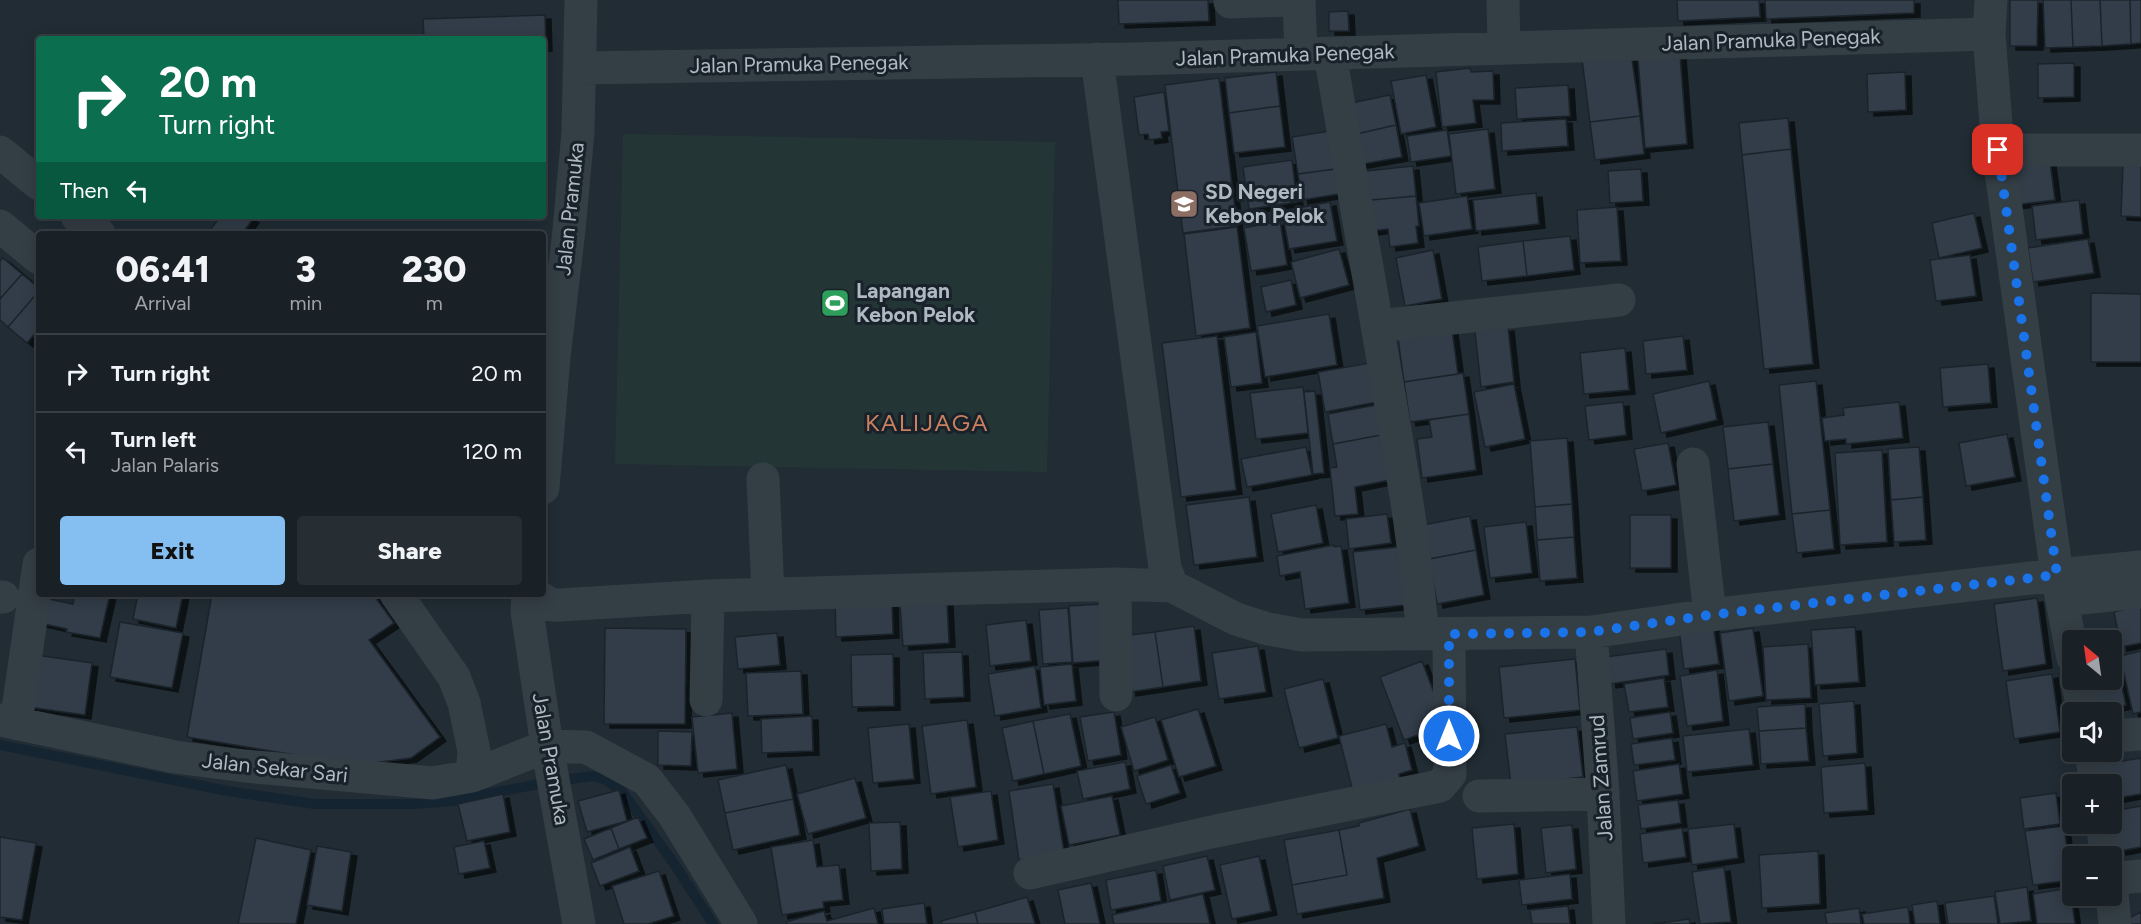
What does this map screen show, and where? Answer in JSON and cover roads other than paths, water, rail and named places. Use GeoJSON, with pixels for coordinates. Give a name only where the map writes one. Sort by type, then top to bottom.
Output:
{"type":"FeatureCollection","features":[{"type":"Feature","properties":{"kind":"street","name":"Jalan Pramuka"},"geometry":{"type":"LineString","coordinates":[[546,452],[554,357],[573,196],[581,68],[581,0]]}},
{"type":"Feature","properties":{"kind":"street"},"geometry":{"type":"LineString","coordinates":[[1230,2],[1289,0]]}},
{"type":"Feature","properties":{"kind":"street"},"geometry":{"type":"LineString","coordinates":[[1030,873],[1216,831],[1440,786],[1450,774],[1436,634],[1407,504],[1359,224],[1316,54],[1299,0]]}},
{"type":"Feature","properties":{"kind":"street"},"geometry":{"type":"LineString","coordinates":[[1503,0],[1504,48]]}},
{"type":"Feature","properties":{"kind":"street"},"geometry":{"type":"LineString","coordinates":[[1992,0],[1989,34],[1998,150],[2068,630]]}},
{"type":"Feature","properties":{"kind":"street","name":"Jalan Pramuka Penegak"},"geometry":{"type":"LineString","coordinates":[[581,68],[1316,54],[1989,34]]}},
{"type":"Feature","properties":{"kind":"street"},"geometry":{"type":"LineString","coordinates":[[1097,59],[1165,568],[1172,586]]}},
{"type":"Feature","properties":{"kind":"street"},"geometry":{"type":"LineString","coordinates":[[1998,150],[2141,150]]}},
{"type":"Feature","properties":{"kind":"street"},"geometry":{"type":"LineString","coordinates":[[0,152],[36,182]]}},
{"type":"Feature","properties":{"kind":"street"},"geometry":{"type":"LineString","coordinates":[[0,226],[36,256]]}},
{"type":"Feature","properties":{"kind":"street"},"geometry":{"type":"LineString","coordinates":[[1378,326],[1619,300]]}},
{"type":"Feature","properties":{"kind":"street"},"geometry":{"type":"LineString","coordinates":[[1693,464],[1710,615]]}},
{"type":"Feature","properties":{"kind":"street"},"geometry":{"type":"LineString","coordinates":[[763,479],[768,594]]}},
{"type":"Feature","properties":{"kind":"street"},"geometry":{"type":"LineString","coordinates":[[2060,587],[2141,567]]}},
{"type":"Feature","properties":{"kind":"street"},"geometry":{"type":"LineString","coordinates":[[8,721],[36,579]]}},
{"type":"Feature","properties":{"kind":"street"},"geometry":{"type":"LineString","coordinates":[[1115,584],[1116,695]]}},
{"type":"Feature","properties":{"kind":"street"},"geometry":{"type":"LineString","coordinates":[[539,597],[551,605],[560,605],[768,594],[1115,584],[1172,586],[1236,619],[1268,629],[1302,635],[1591,632],[1710,615],[2060,587],[2141,592]]}},
{"type":"Feature","properties":{"kind":"street"},"geometry":{"type":"LineString","coordinates":[[706,700],[708,596]]}},
{"type":"Feature","properties":{"kind":"street"},"geometry":{"type":"LineString","coordinates":[[398,597],[454,677],[464,704],[474,751],[472,776]]}},
{"type":"Feature","properties":{"kind":"street","name":"Jalan Pramuka"},"geometry":{"type":"LineString","coordinates":[[528,597],[527,610],[552,770],[579,924]]}},
{"type":"Feature","properties":{"kind":"street","name":"Jalan Zamrud"},"geometry":{"type":"LineString","coordinates":[[1591,632],[1603,794],[1608,924]]}},
{"type":"Feature","properties":{"kind":"street","name":"Jalan Sekar Sari"},"geometry":{"type":"LineString","coordinates":[[8,721],[175,757],[242,779],[433,783],[472,776],[552,770]]}},
{"type":"Feature","properties":{"kind":"street"},"geometry":{"type":"LineString","coordinates":[[2122,735],[2141,734]]}},
{"type":"Feature","properties":{"kind":"street"},"geometry":{"type":"LineString","coordinates":[[552,770],[586,747],[647,780],[674,815],[741,924]]}},
{"type":"Feature","properties":{"kind":"street"},"geometry":{"type":"LineString","coordinates":[[1479,795],[1603,794]]}},
{"type":"Feature","properties":{"kind":"street"},"geometry":{"type":"LineString","coordinates":[[2122,878],[2141,876]]}},
{"type":"Feature","properties":{"kind":"street"},"geometry":{"type":"LineString","coordinates":[[2113,906],[2115,924]]}},
{"type":"Feature","properties":{"kind":"waterway"},"geometry":{"type":"LineString","coordinates":[[0,745],[228,791],[315,804],[413,804],[453,801],[548,782],[593,776],[606,780],[621,790],[675,865],[713,924]]}},
{"type":"Feature","properties":{"kind":"place","name":"SD Negeri Kebon Pelok"},"geometry":{"type":"Point","coordinates":[1184,204]}},
{"type":"Feature","properties":{"kind":"place","name":"Lapangan Kebon Pelok"},"geometry":{"type":"Point","coordinates":[835,303]}},
{"type":"Feature","properties":{"kind":"district","name":"KALIJAGA"},"geometry":{"type":"Point","coordinates":[927,423]}}]}
